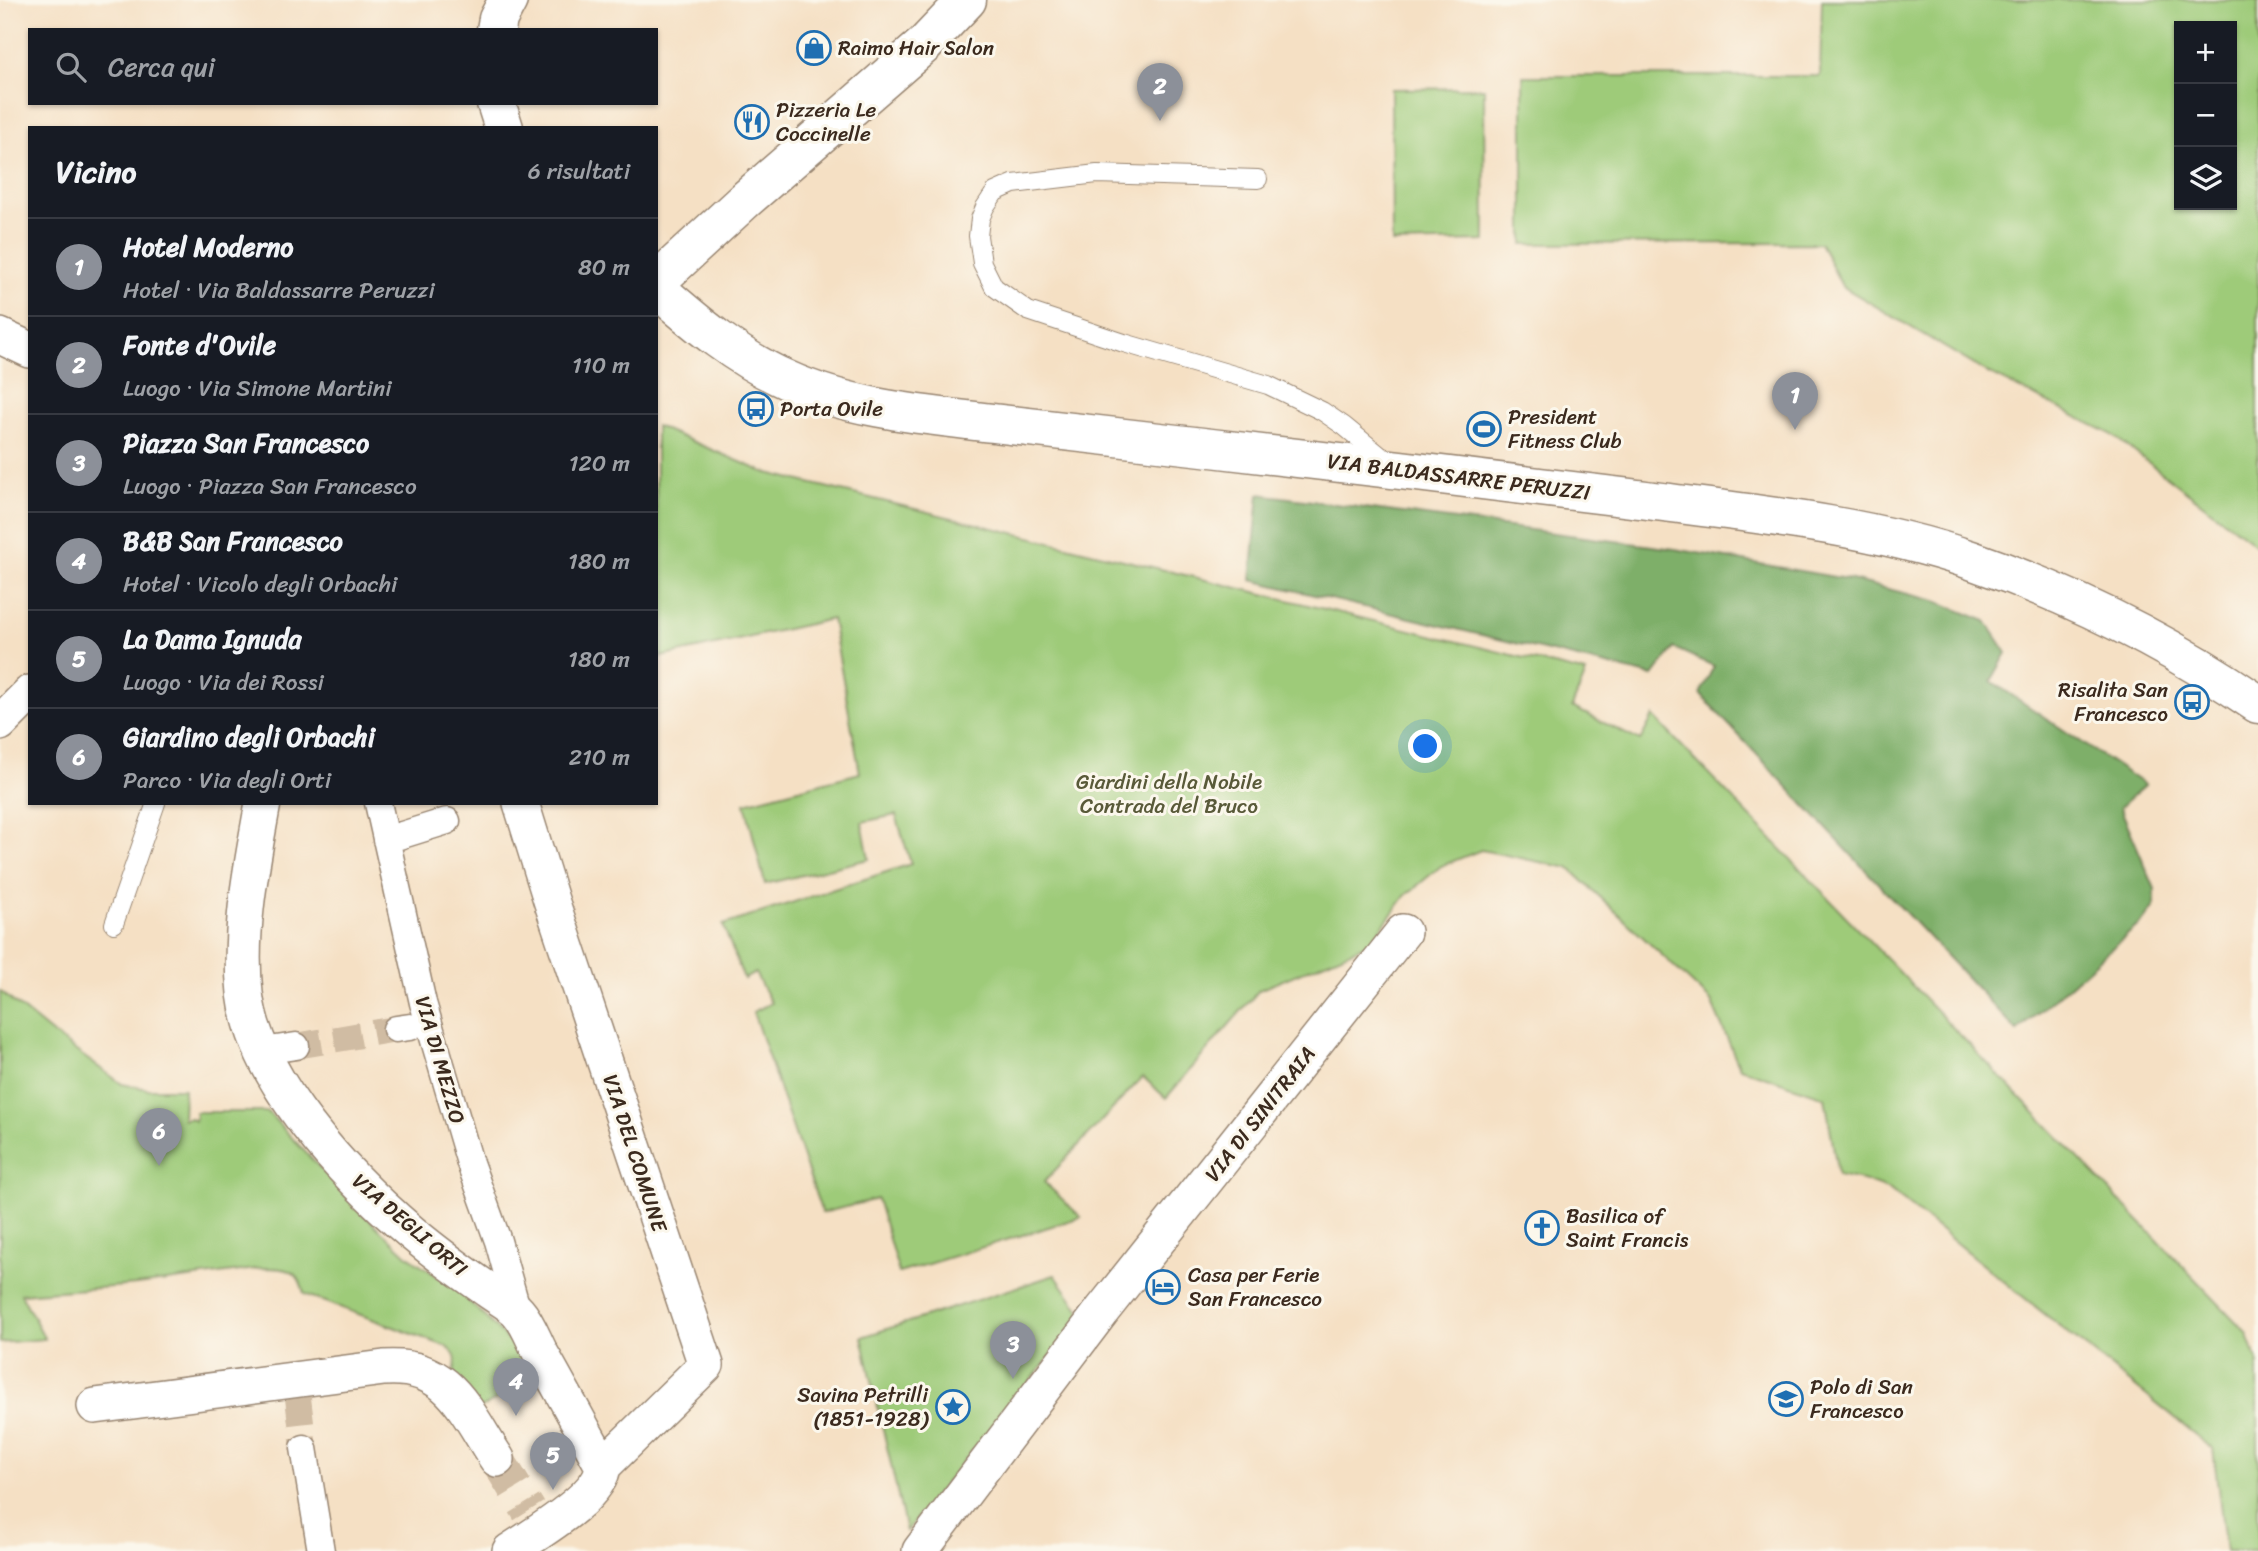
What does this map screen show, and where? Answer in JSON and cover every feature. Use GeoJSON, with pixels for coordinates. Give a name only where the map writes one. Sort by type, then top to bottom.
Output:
{"type":"FeatureCollection","features":[{"type":"Feature","properties":{"kind":"street"},"geometry":{"type":"LineString","coordinates":[[496,28],[508,0]]}},
{"type":"Feature","properties":{"kind":"street"},"geometry":{"type":"LineString","coordinates":[[658,280],[744,201],[925,44],[967,0]]}},
{"type":"Feature","properties":{"kind":"street"},"geometry":{"type":"LineString","coordinates":[[497,105],[503,126]]}},
{"type":"Feature","properties":{"kind":"street","name":"VIA BALDASSARRE PERUZZI"},"geometry":{"type":"LineString","coordinates":[[658,290],[692,320],[756,365],[789,382],[851,401],[930,415],[1787,518],[1926,547],[2011,575],[2088,608],[2199,666],[2258,704]]}},
{"type":"Feature","properties":{"kind":"street"},"geometry":{"type":"LineString","coordinates":[[0,336],[28,349]]}},
{"type":"Feature","properties":{"kind":"street"},"geometry":{"type":"LineString","coordinates":[[0,723],[28,695]]}},
{"type":"Feature","properties":{"kind":"street","name":"VIA DEGLI ORTI"},"geometry":{"type":"LineString","coordinates":[[263,805],[253,856],[243,969],[251,1023],[280,1049],[279,1082],[348,1173],[413,1234],[518,1312],[603,1466]]}},
{"type":"Feature","properties":{"kind":"street","name":"VIA DI MEZZO"},"geometry":{"type":"LineString","coordinates":[[378,805],[386,840],[409,1016],[470,1163],[498,1241],[518,1312]]}},
{"type":"Feature","properties":{"kind":"street","name":"VIA DEL COMUNE"},"geometry":{"type":"LineString","coordinates":[[523,805],[555,912],[706,1365],[603,1466]]}},
{"type":"Feature","properties":{"kind":"street"},"geometry":{"type":"LineString","coordinates":[[386,840],[447,821]]}},
{"type":"Feature","properties":{"kind":"street","name":"VIA DI SINITRAIA"},"geometry":{"type":"LineString","coordinates":[[920,1551],[1115,1295],[1403,932]]}},
{"type":"Feature","properties":{"kind":"street"},"geometry":{"type":"LineString","coordinates":[[95,1406],[297,1389],[400,1367],[425,1372],[448,1387],[497,1459]]}},
{"type":"Feature","properties":{"kind":"street"},"geometry":{"type":"LineString","coordinates":[[304,1448],[321,1551]]}},
{"type":"Feature","properties":{"kind":"street"},"geometry":{"type":"LineString","coordinates":[[510,1551],[535,1520],[593,1488],[599,1480],[603,1466]]}},
{"type":"Feature","properties":{"kind":"lane"},"geometry":{"type":"LineString","coordinates":[[1258,178],[1097,174],[1013,184],[995,192],[980,219],[978,236],[982,263],[994,287],[1028,311],[1124,344],[1268,385],[1322,411],[1362,440],[1395,469]]}},
{"type":"Feature","properties":{"kind":"lane"},"geometry":{"type":"LineString","coordinates":[[114,924],[155,805]]}},
{"type":"Feature","properties":{"kind":"green space"},"geometry":{"type":"Polygon","coordinates":[[[1822,0],[2258,0],[2258,546],[2111,434],[1988,373],[1842,286],[1820,243],[1523,244],[1523,76],[1820,76],[1822,0]]]}},
{"type":"Feature","properties":{"kind":"green space"},"geometry":{"type":"Polygon","coordinates":[[[1484,88],[1485,241],[1392,243],[1391,89],[1484,88]]]}},
{"type":"Feature","properties":{"kind":"green space","name":"Giardini della Nobile Contrada del Bruco"},"geometry":{"type":"Polygon","coordinates":[[[658,427],[764,472],[1586,673],[1572,707],[1640,741],[1653,716],[2247,1333],[2258,1363],[2258,1551],[2226,1551],[2213,1449],[1890,1190],[1838,1175],[1825,1097],[1740,1068],[1711,1001],[1569,868],[1481,850],[1441,866],[1406,895],[1370,943],[1259,990],[1166,1098],[1143,1077],[1044,1182],[1081,1217],[899,1273],[877,1199],[822,1213],[753,1012],[771,1003],[755,973],[744,979],[723,925],[911,864],[896,815],[862,822],[869,859],[765,884],[745,803],[860,773],[832,619],[658,658],[658,427]]]}},
{"type":"Feature","properties":{"kind":"green space"},"geometry":{"type":"Polygon","coordinates":[[[1259,494],[1675,549],[1852,580],[1936,601],[1986,621],[2007,653],[1991,681],[2145,785],[2120,807],[2155,889],[2155,905],[2143,921],[2017,1031],[1700,694],[1714,666],[1674,648],[1653,676],[1251,580],[1259,494]]]}},
{"type":"Feature","properties":{"kind":"green space"},"geometry":{"type":"Polygon","coordinates":[[[0,991],[54,1035],[122,1084],[148,1089],[184,1089],[183,1119],[190,1118],[195,1121],[196,1112],[268,1112],[360,1211],[407,1255],[460,1292],[517,1349],[537,1377],[476,1411],[453,1378],[455,1356],[445,1346],[304,1294],[295,1274],[278,1268],[137,1285],[21,1294],[45,1339],[0,1343],[0,991]]]}},
{"type":"Feature","properties":{"kind":"green space"},"geometry":{"type":"Polygon","coordinates":[[[1055,1275],[1084,1316],[906,1531],[862,1337],[1055,1275]]]}},
{"type":"Feature","properties":{"kind":"tunnel"},"geometry":{"type":"LineString","coordinates":[[296,1046],[396,1029]]}},
{"type":"Feature","properties":{"kind":"tunnel"},"geometry":{"type":"LineString","coordinates":[[298,1398],[304,1448]]}},
{"type":"Feature","properties":{"kind":"tunnel"},"geometry":{"type":"LineString","coordinates":[[497,1459],[529,1511]]}},
{"type":"Feature","properties":{"kind":"place","name":"Raimo Hair Salon"},"geometry":{"type":"Point","coordinates":[814,48]}},
{"type":"Feature","properties":{"kind":"place","name":"Fonte d'Ovile"},"geometry":{"type":"Point","coordinates":[1160,121]}},
{"type":"Feature","properties":{"kind":"place","name":"Pizzeria Le Coccinelle"},"geometry":{"type":"Point","coordinates":[752,122]}},
{"type":"Feature","properties":{"kind":"place","name":"Porta Ovile"},"geometry":{"type":"Point","coordinates":[756,409]}},
{"type":"Feature","properties":{"kind":"place","name":"President Fitness Club"},"geometry":{"type":"Point","coordinates":[1484,429]}},
{"type":"Feature","properties":{"kind":"place","name":"Hotel Moderno"},"geometry":{"type":"Point","coordinates":[1795,430]}},
{"type":"Feature","properties":{"kind":"place","name":"Risalita San Francesco"},"geometry":{"type":"Point","coordinates":[2192,702]}},
{"type":"Feature","properties":{"kind":"place","name":"Giardino degli Orbachi"},"geometry":{"type":"Point","coordinates":[159,1166]}},
{"type":"Feature","properties":{"kind":"place","name":"Basilica of Saint Francis"},"geometry":{"type":"Point","coordinates":[1542,1228]}},
{"type":"Feature","properties":{"kind":"place","name":"Casa per Ferie San Francesco"},"geometry":{"type":"Point","coordinates":[1163,1287]}},
{"type":"Feature","properties":{"kind":"place","name":"Piazza San Francesco"},"geometry":{"type":"Point","coordinates":[1013,1379]}},
{"type":"Feature","properties":{"kind":"place","name":"Polo di San Francesco"},"geometry":{"type":"Point","coordinates":[1786,1399]}},
{"type":"Feature","properties":{"kind":"place","name":"Savina Petrilli (1851-1928)"},"geometry":{"type":"Point","coordinates":[953,1407]}},
{"type":"Feature","properties":{"kind":"place","name":"B&B San Francesco"},"geometry":{"type":"Point","coordinates":[516,1416]}},
{"type":"Feature","properties":{"kind":"place","name":"La Dama Ignuda"},"geometry":{"type":"Point","coordinates":[553,1490]}}]}
